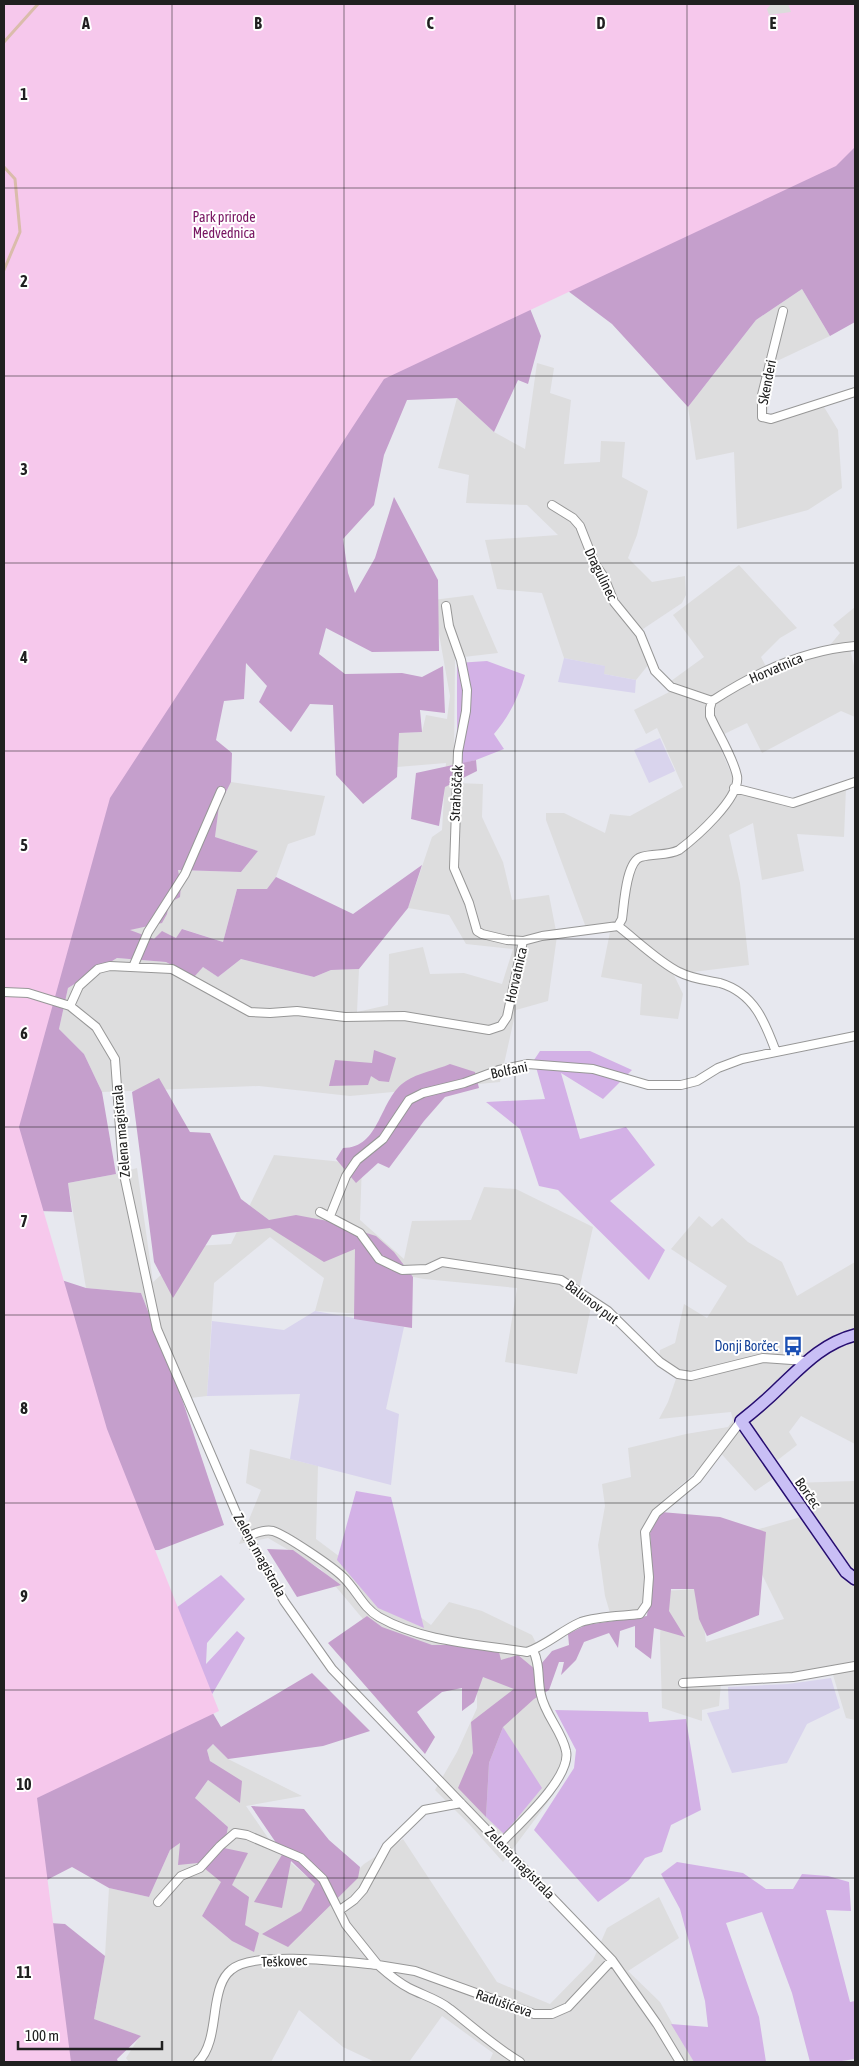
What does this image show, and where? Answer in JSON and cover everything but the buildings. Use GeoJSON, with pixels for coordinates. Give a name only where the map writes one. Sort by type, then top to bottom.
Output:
{"type":"FeatureCollection","features":[{"type":"Feature","properties":{"kind":"street","name":"Skenderi"},"geometry":{"type":"LineString","coordinates":[[783,311],[762,395],[762,417],[771,419],[855,392]]}},
{"type":"Feature","properties":{"kind":"street","name":"Dragulinec"},"geometry":{"type":"LineString","coordinates":[[552,505],[574,518],[580,526],[595,564],[604,577],[614,602],[640,634],[651,663],[660,677],[671,687],[712,701]]}},
{"type":"Feature","properties":{"kind":"street","name":"Strahoščak"},"geometry":{"type":"LineString","coordinates":[[446,606],[449,626],[461,660],[467,690],[466,711],[458,752],[454,868],[469,903],[477,931],[507,940],[523,941]]}},
{"type":"Feature","properties":{"kind":"street","name":"Horvatnica"},"geometry":{"type":"LineString","coordinates":[[712,701],[764,671],[823,650],[855,646]]}},
{"type":"Feature","properties":{"kind":"street"},"geometry":{"type":"LineString","coordinates":[[712,701],[710,716],[737,775],[734,788],[719,812],[679,850],[673,853],[641,857],[635,861],[629,872],[622,919],[618,926],[677,972],[724,984],[743,995],[754,1004],[776,1052]]}},
{"type":"Feature","properties":{"kind":"street"},"geometry":{"type":"LineString","coordinates":[[734,788],[793,802],[855,782]]}},
{"type":"Feature","properties":{"kind":"street"},"geometry":{"type":"LineString","coordinates":[[133,967],[148,932],[185,874],[221,791]]}},
{"type":"Feature","properties":{"kind":"street","name":"Horvatnica"},"geometry":{"type":"LineString","coordinates":[[70,1006],[78,986],[98,969],[110,966],[172,969],[250,1012],[270,1013],[296,1010],[345,1017],[404,1016],[489,1030],[500,1026],[507,1017],[523,941],[542,936],[618,926]]}},
{"type":"Feature","properties":{"kind":"street","name":"Zelena magistrala"},"geometry":{"type":"LineString","coordinates":[[4,992],[28,993],[70,1006],[96,1027],[115,1058],[123,1170],[158,1328],[248,1537],[284,1601],[332,1669],[612,1960],[658,2024],[680,2062]]}},
{"type":"Feature","properties":{"kind":"street","name":"Bolfani"},"geometry":{"type":"LineString","coordinates":[[330,1216],[346,1176],[358,1160],[383,1139],[408,1100],[423,1093],[464,1083],[498,1070],[528,1064],[593,1069],[648,1085],[681,1085],[697,1081],[730,1062],[855,1036]]}},
{"type":"Feature","properties":{"kind":"street","name":"Balunov put"},"geometry":{"type":"LineString","coordinates":[[320,1212],[360,1233],[379,1259],[402,1270],[427,1269],[442,1262],[562,1280],[608,1311],[660,1362],[678,1374],[691,1376],[763,1358],[806,1361]]}},
{"type":"Feature","properties":{"kind":"street"},"geometry":{"type":"LineString","coordinates":[[248,1537],[258,1532],[273,1531],[306,1550],[343,1577],[370,1610],[378,1616],[418,1634],[527,1652],[539,1648],[563,1630],[584,1621],[640,1614],[647,1604],[649,1577],[645,1532],[656,1513],[697,1479],[740,1421],[782,1386],[806,1361],[820,1351],[855,1335]]}},
{"type":"Feature","properties":{"kind":"street","name":"Borčec"},"geometry":{"type":"LineString","coordinates":[[740,1421],[846,1572],[855,1579]]}},
{"type":"Feature","properties":{"kind":"street"},"geometry":{"type":"LineString","coordinates":[[501,1843],[546,1794],[561,1774],[567,1761],[562,1737],[541,1696],[538,1662],[533,1650]]}},
{"type":"Feature","properties":{"kind":"street"},"geometry":{"type":"LineString","coordinates":[[683,1683],[792,1677],[855,1666]]}},
{"type":"Feature","properties":{"kind":"street"},"geometry":{"type":"LineString","coordinates":[[340,1910],[354,1900],[363,1890],[387,1846],[424,1810],[462,1802]]}},
{"type":"Feature","properties":{"kind":"street"},"geometry":{"type":"LineString","coordinates":[[158,1902],[181,1876],[200,1868],[235,1833],[247,1835],[302,1858],[323,1880],[346,1925],[378,1965],[390,1976],[409,1988],[449,2008],[470,2026],[520,2062]]}},
{"type":"Feature","properties":{"kind":"street","name":"Teškovec"},"geometry":{"type":"LineString","coordinates":[[198,2062],[207,2049],[218,1992],[229,1971],[234,1968],[272,1958],[378,1965]]}},
{"type":"Feature","properties":{"kind":"street","name":"Radušićeva"},"geometry":{"type":"LineString","coordinates":[[378,1965],[415,1971],[534,2014],[552,2014],[568,2007],[612,1960]]}},
{"type":"Feature","properties":{"kind":"shaded area"},"geometry":{"type":"Polygon","coordinates":[[[771,4],[788,4],[791,12],[769,15],[767,9],[771,4]]]}},
{"type":"Feature","properties":{"kind":"shaded area"},"geometry":{"type":"Polygon","coordinates":[[[802,289],[830,336],[777,361],[767,416],[821,402],[838,430],[842,488],[808,510],[737,529],[734,452],[696,460],[688,407],[756,320],[802,289]]]}},
{"type":"Feature","properties":{"kind":"shaded area"},"geometry":{"type":"Polygon","coordinates":[[[537,363],[554,368],[550,393],[571,400],[564,464],[600,462],[601,441],[625,442],[622,477],[648,491],[637,535],[628,558],[652,582],[685,576],[686,595],[682,603],[637,633],[649,664],[636,680],[604,674],[604,666],[564,658],[542,593],[497,589],[485,540],[558,535],[527,505],[466,503],[469,475],[438,468],[457,398],[494,432],[525,449],[537,363]]]}},
{"type":"Feature","properties":{"kind":"shaded area"},"geometry":{"type":"Polygon","coordinates":[[[739,565],[797,628],[780,638],[761,657],[769,672],[805,658],[850,649],[855,670],[855,717],[841,711],[762,753],[747,723],[716,738],[733,778],[730,790],[784,806],[792,806],[846,788],[844,837],[797,834],[804,871],[762,880],[753,823],[729,835],[740,883],[749,965],[693,972],[683,971],[673,966],[673,973],[683,994],[678,1019],[640,1015],[642,984],[601,977],[610,932],[588,933],[546,820],[546,813],[564,813],[605,833],[610,814],[630,816],[683,787],[657,728],[646,734],[634,710],[679,687],[671,681],[704,657],[673,615],[739,565]]]}},
{"type":"Feature","properties":{"kind":"shaded area"},"geometry":{"type":"Polygon","coordinates":[[[473,595],[498,653],[455,658],[454,758],[457,783],[483,784],[482,817],[503,862],[512,900],[549,895],[557,936],[548,1001],[516,1010],[500,1082],[350,1096],[259,1086],[102,1092],[84,1054],[59,1029],[68,988],[117,958],[166,962],[193,977],[203,967],[218,977],[241,959],[314,977],[331,970],[359,969],[357,1012],[388,1005],[389,954],[423,947],[430,974],[464,973],[502,984],[513,949],[466,944],[449,915],[408,908],[432,837],[442,830],[446,763],[397,767],[399,733],[422,732],[426,715],[447,719],[450,696],[433,600],[473,595]]]}},
{"type":"Feature","properties":{"kind":"shaded area"},"geometry":{"type":"Polygon","coordinates":[[[855,607],[855,642],[830,645],[840,633],[833,625],[855,607]]]}},
{"type":"Feature","properties":{"kind":"shaded area"},"geometry":{"type":"Polygon","coordinates":[[[564,658],[605,666],[604,674],[636,680],[635,693],[558,682],[564,658]]]}},
{"type":"Feature","properties":{"kind":"shaded area"},"geometry":{"type":"Polygon","coordinates":[[[487,661],[525,675],[513,706],[494,734],[504,749],[457,765],[457,663],[487,661]]]}},
{"type":"Feature","properties":{"kind":"shaded area"},"geometry":{"type":"Polygon","coordinates":[[[660,738],[675,771],[649,783],[634,750],[660,738]]]}},
{"type":"Feature","properties":{"kind":"shaded area"},"geometry":{"type":"Polygon","coordinates":[[[231,782],[325,796],[315,835],[288,844],[276,877],[268,889],[237,889],[223,942],[183,929],[176,939],[154,940],[129,930],[162,922],[169,903],[181,885],[177,870],[241,872],[258,851],[215,837],[219,806],[231,782]]]}},
{"type":"Feature","properties":{"kind":"shaded area"},"geometry":{"type":"Polygon","coordinates":[[[540,1051],[590,1051],[632,1070],[603,1099],[561,1073],[580,1139],[626,1127],[655,1165],[610,1201],[665,1250],[649,1280],[558,1190],[539,1186],[520,1129],[486,1102],[545,1099],[534,1060],[540,1051]]]}},
{"type":"Feature","properties":{"kind":"shaded area"},"geometry":{"type":"Polygon","coordinates":[[[274,1155],[362,1164],[360,1220],[404,1259],[412,1221],[471,1220],[484,1187],[516,1189],[593,1227],[578,1294],[591,1307],[577,1374],[505,1362],[517,1288],[424,1279],[360,1267],[363,1314],[315,1311],[324,1278],[270,1237],[214,1283],[207,1396],[182,1399],[141,1293],[86,1288],[68,1183],[137,1168],[153,1282],[194,1246],[231,1244],[274,1155]]]}},
{"type":"Feature","properties":{"kind":"shaded area"},"geometry":{"type":"Polygon","coordinates":[[[699,1216],[712,1227],[722,1218],[748,1242],[782,1262],[797,1296],[855,1262],[855,1444],[801,1416],[789,1432],[797,1445],[770,1466],[776,1477],[755,1491],[716,1448],[696,1472],[658,1505],[645,1524],[641,1539],[647,1562],[644,1602],[641,1609],[634,1613],[610,1613],[605,1596],[598,1545],[605,1506],[602,1484],[631,1477],[628,1448],[686,1434],[728,1427],[733,1420],[731,1412],[659,1419],[668,1402],[679,1370],[659,1357],[660,1350],[675,1343],[684,1304],[707,1318],[727,1286],[671,1249],[699,1216]]]}},
{"type":"Feature","properties":{"kind":"shaded area"},"geometry":{"type":"Polygon","coordinates":[[[315,1311],[404,1327],[386,1409],[399,1414],[391,1485],[290,1459],[300,1394],[207,1396],[212,1321],[284,1330],[315,1311]]]}},
{"type":"Feature","properties":{"kind":"shaded area"},"geometry":{"type":"Polygon","coordinates":[[[250,1449],[318,1466],[316,1539],[431,1625],[449,1602],[482,1611],[532,1635],[540,1651],[546,1696],[570,1747],[570,1765],[548,1802],[503,1862],[435,1790],[457,1752],[477,1708],[477,1680],[373,1631],[321,1569],[268,1538],[239,1544],[261,1490],[246,1483],[250,1449]]]}},
{"type":"Feature","properties":{"kind":"shaded area"},"geometry":{"type":"Polygon","coordinates":[[[855,1481],[855,1720],[846,1718],[833,1675],[762,1683],[721,1683],[719,1706],[702,1710],[702,1721],[662,1708],[660,1639],[662,1591],[699,1589],[706,1642],[784,1619],[742,1534],[811,1514],[792,1483],[855,1481]]]}},
{"type":"Feature","properties":{"kind":"shaded area"},"geometry":{"type":"Polygon","coordinates":[[[356,1491],[391,1497],[424,1628],[378,1608],[337,1560],[356,1491]]]}},
{"type":"Feature","properties":{"kind":"shaded area"},"geometry":{"type":"Polygon","coordinates":[[[221,1575],[245,1599],[207,1643],[206,1664],[237,1631],[245,1638],[207,1703],[161,1619],[221,1575]]]}},
{"type":"Feature","properties":{"kind":"shaded area"},"geometry":{"type":"Polygon","coordinates":[[[831,1678],[840,1708],[807,1724],[787,1763],[732,1773],[707,1713],[729,1709],[728,1687],[788,1684],[831,1678]]]}},
{"type":"Feature","properties":{"kind":"shaded area"},"geometry":{"type":"Polygon","coordinates":[[[555,1710],[648,1712],[649,1722],[686,1719],[701,1810],[671,1825],[662,1852],[645,1858],[629,1880],[598,1902],[534,1830],[574,1768],[576,1750],[555,1710]]]}},
{"type":"Feature","properties":{"kind":"shaded area"},"geometry":{"type":"Polygon","coordinates":[[[503,1727],[542,1788],[504,1834],[486,1817],[489,1763],[503,1727]]]}},
{"type":"Feature","properties":{"kind":"shaded area"},"geometry":{"type":"Polygon","coordinates":[[[213,1744],[228,1759],[302,1796],[246,1806],[277,1851],[331,1897],[364,1864],[403,1839],[497,1982],[550,2004],[593,1960],[607,1928],[659,1897],[679,1938],[628,1971],[660,2002],[694,2062],[489,2062],[493,2053],[442,2016],[409,2062],[375,2062],[343,2047],[299,2010],[271,2062],[129,2062],[126,2058],[140,2036],[94,2019],[105,1956],[109,1888],[149,1897],[170,1850],[180,1843],[198,1863],[222,1882],[202,1916],[232,1941],[254,1952],[232,1885],[224,1848],[228,1827],[195,1798],[208,1780],[240,1802],[222,1769],[210,1761],[207,1750],[213,1744]]]}},
{"type":"Feature","properties":{"kind":"shaded area"},"geometry":{"type":"Polygon","coordinates":[[[677,1862],[743,1873],[766,1889],[793,1889],[802,1874],[828,1876],[849,1882],[851,1911],[826,1910],[850,2002],[855,2001],[855,2059],[835,2062],[810,2062],[792,1993],[762,1912],[726,1923],[759,2017],[766,2062],[694,2062],[671,2024],[708,2027],[705,2001],[680,1909],[661,1874],[677,1862]]]}},
{"type":"Feature","properties":{"kind":"green space","name":"Park prirode Medvednica"},"geometry":{"type":"Polygon","coordinates":[[[4,4],[855,9],[855,322],[830,336],[802,289],[756,320],[688,407],[612,324],[548,276],[527,301],[541,336],[528,384],[518,380],[494,432],[457,398],[407,400],[384,455],[374,505],[343,539],[348,573],[355,593],[375,558],[394,497],[438,580],[439,651],[372,652],[326,628],[319,654],[345,674],[402,673],[422,677],[443,666],[445,713],[420,710],[422,732],[399,733],[397,777],[363,804],[336,775],[333,705],[310,704],[291,732],[259,702],[267,686],[246,663],[244,699],[224,701],[216,740],[232,753],[231,782],[219,806],[215,837],[258,851],[241,872],[178,870],[181,885],[180,897],[169,903],[167,914],[162,923],[130,930],[154,939],[162,931],[176,938],[182,929],[223,942],[237,889],[267,889],[276,877],[353,914],[422,865],[408,908],[359,969],[331,970],[314,977],[241,959],[218,977],[203,967],[194,977],[166,962],[117,958],[68,988],[59,1029],[84,1054],[102,1092],[116,1174],[68,1183],[72,1212],[39,1211],[4,1225],[4,4]]]}},
{"type":"Feature","properties":{"kind":"green space","name":"Park prirode Medvednica"},"geometry":{"type":"Polygon","coordinates":[[[4,4],[855,4],[855,147],[836,166],[384,379],[110,798],[19,1127],[107,1429],[219,1711],[37,1798],[71,2062],[4,2062],[4,4]]]}},
{"type":"Feature","properties":{"kind":"green space"},"geometry":{"type":"Polygon","coordinates":[[[476,760],[477,771],[445,787],[439,826],[411,819],[416,773],[476,760]]]}},
{"type":"Feature","properties":{"kind":"green space"},"geometry":{"type":"Polygon","coordinates":[[[374,1050],[396,1058],[389,1082],[379,1081],[371,1076],[368,1085],[329,1086],[335,1060],[372,1063],[374,1050]]]}},
{"type":"Feature","properties":{"kind":"green space"},"geometry":{"type":"Polygon","coordinates":[[[450,1064],[475,1072],[479,1088],[445,1097],[424,1121],[389,1168],[378,1163],[356,1183],[336,1159],[343,1148],[356,1146],[365,1140],[373,1131],[390,1099],[406,1081],[450,1064]]]}},
{"type":"Feature","properties":{"kind":"green space"},"geometry":{"type":"Polygon","coordinates":[[[159,1078],[190,1132],[210,1133],[241,1199],[269,1220],[296,1215],[328,1221],[376,1236],[394,1252],[413,1277],[412,1328],[354,1319],[355,1249],[324,1262],[270,1228],[212,1235],[173,1298],[154,1262],[132,1092],[159,1078]]]}},
{"type":"Feature","properties":{"kind":"green space"},"geometry":{"type":"Polygon","coordinates":[[[4,1246],[40,1273],[86,1288],[141,1293],[182,1399],[224,1525],[159,1550],[84,1552],[207,1703],[221,1727],[312,1673],[370,1731],[323,1746],[228,1759],[213,1744],[207,1750],[210,1761],[242,1781],[240,1803],[208,1780],[195,1798],[228,1827],[224,1848],[248,1853],[232,1885],[249,1897],[245,1925],[259,1933],[254,1952],[232,1941],[202,1916],[221,1882],[198,1863],[178,1865],[180,1843],[170,1850],[149,1897],[109,1888],[72,1867],[41,1883],[4,1246]]]}},
{"type":"Feature","properties":{"kind":"green space"},"geometry":{"type":"Polygon","coordinates":[[[661,1512],[720,1517],[766,1532],[759,1615],[707,1636],[699,1619],[694,1589],[671,1589],[669,1611],[685,1637],[654,1628],[651,1659],[635,1647],[635,1626],[620,1631],[618,1648],[609,1633],[584,1642],[576,1660],[561,1675],[564,1662],[559,1662],[549,1690],[534,1699],[503,1727],[489,1763],[486,1817],[458,1788],[473,1753],[471,1722],[514,1689],[483,1677],[474,1702],[462,1711],[462,1688],[442,1692],[417,1712],[435,1737],[425,1754],[328,1643],[367,1616],[382,1627],[432,1645],[464,1645],[499,1652],[501,1660],[518,1655],[536,1670],[552,1651],[569,1645],[568,1634],[586,1625],[647,1616],[652,1560],[650,1533],[661,1512]]]}},
{"type":"Feature","properties":{"kind":"green space"},"geometry":{"type":"Polygon","coordinates":[[[267,1549],[293,1550],[341,1585],[297,1597],[267,1549]]]}},
{"type":"Feature","properties":{"kind":"green space"},"geometry":{"type":"Polygon","coordinates":[[[251,1806],[304,1809],[329,1840],[360,1867],[358,1878],[288,1947],[262,1934],[301,1911],[315,1884],[291,1861],[282,1908],[254,1902],[283,1853],[251,1806]]]}},
{"type":"Feature","properties":{"kind":"green space"},"geometry":{"type":"Polygon","coordinates":[[[4,1920],[65,1924],[105,1956],[94,2019],[141,2036],[117,2059],[118,2062],[4,2062],[4,1920]]]}},
{"type":"Feature","properties":{"kind":"waterway"},"geometry":{"type":"LineString","coordinates":[[4,42],[38,4]]}},
{"type":"Feature","properties":{"kind":"waterway"},"geometry":{"type":"LineString","coordinates":[[4,167],[15,179],[20,232],[4,270]]}},
{"type":"Feature","properties":{"kind":"place","name":"Donji Borčec"},"geometry":{"type":"Point","coordinates":[793,1346]}}]}
